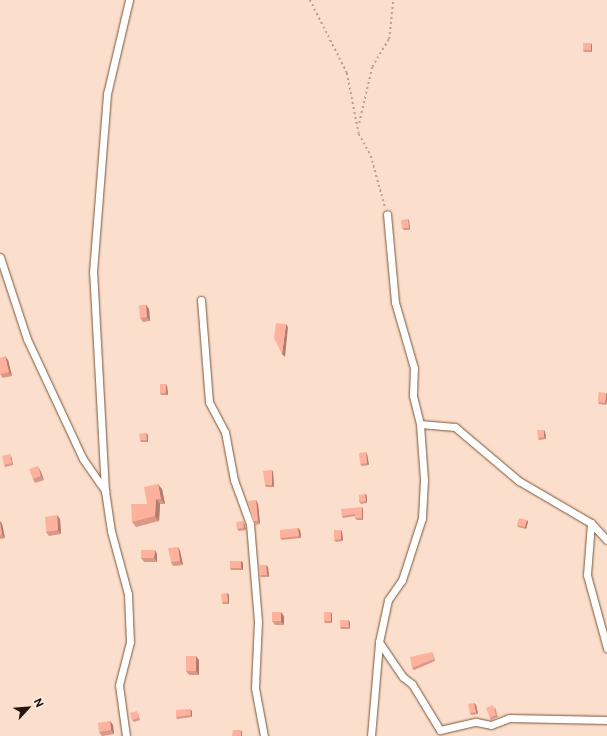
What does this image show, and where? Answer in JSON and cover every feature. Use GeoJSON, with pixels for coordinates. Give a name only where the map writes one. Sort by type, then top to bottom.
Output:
{"type":"FeatureCollection","features":[{"type":"Feature","properties":{"kind":"street"},"geometry":{"type":"LineString","coordinates":[[126,736],[119,685],[130,642],[128,594],[111,531],[105,491],[93,272],[107,94],[129,0]]}},
{"type":"Feature","properties":{"kind":"street"},"geometry":{"type":"LineString","coordinates":[[371,736],[380,642],[388,600],[402,580],[422,518],[424,480],[420,424],[413,395],[414,368],[395,302],[387,214]]}},
{"type":"Feature","properties":{"kind":"street"},"geometry":{"type":"LineString","coordinates":[[0,257],[27,339],[83,459],[105,491]]}},
{"type":"Feature","properties":{"kind":"street"},"geometry":{"type":"LineString","coordinates":[[201,300],[209,402],[225,432],[234,480],[250,524],[258,621],[255,688],[264,736]]}},
{"type":"Feature","properties":{"kind":"street"},"geometry":{"type":"LineString","coordinates":[[420,424],[455,427],[519,480],[591,523],[607,540]]}},
{"type":"Feature","properties":{"kind":"street"},"geometry":{"type":"LineString","coordinates":[[591,523],[587,575],[607,648]]}},
{"type":"Feature","properties":{"kind":"street"},"geometry":{"type":"LineString","coordinates":[[380,642],[403,677],[412,684],[440,730],[476,722],[491,725],[509,718],[607,720]]}},
{"type":"Feature","properties":{"kind":"path"},"geometry":{"type":"LineString","coordinates":[[310,0],[347,74],[358,125],[387,214]]}},
{"type":"Feature","properties":{"kind":"path"},"geometry":{"type":"LineString","coordinates":[[358,125],[372,67],[389,39],[393,0]]}},
{"type":"Feature","properties":{"kind":"building"},"geometry":{"type":"Polygon","coordinates":[[[583,43],[591,43],[591,50],[583,50],[583,43]]]}},
{"type":"Feature","properties":{"kind":"building"},"geometry":{"type":"Polygon","coordinates":[[[408,219],[409,228],[402,228],[401,220],[408,219]]]}},
{"type":"Feature","properties":{"kind":"building"},"geometry":{"type":"Polygon","coordinates":[[[139,305],[146,305],[147,317],[140,318],[139,305]]]}},
{"type":"Feature","properties":{"kind":"building"},"geometry":{"type":"Polygon","coordinates":[[[276,323],[286,324],[282,354],[274,338],[276,323]]]}},
{"type":"Feature","properties":{"kind":"building"},"geometry":{"type":"Polygon","coordinates":[[[5,356],[9,372],[0,374],[0,358],[5,356]]]}},
{"type":"Feature","properties":{"kind":"building"},"geometry":{"type":"Polygon","coordinates":[[[160,384],[166,384],[166,393],[160,393],[160,384]]]}},
{"type":"Feature","properties":{"kind":"building"},"geometry":{"type":"Polygon","coordinates":[[[599,392],[606,393],[605,403],[598,402],[599,392]]]}},
{"type":"Feature","properties":{"kind":"building"},"geometry":{"type":"Polygon","coordinates":[[[537,430],[544,430],[544,437],[538,438],[537,430]]]}},
{"type":"Feature","properties":{"kind":"building"},"geometry":{"type":"Polygon","coordinates":[[[146,433],[147,440],[140,440],[139,434],[146,433]]]}},
{"type":"Feature","properties":{"kind":"building"},"geometry":{"type":"Polygon","coordinates":[[[366,452],[367,463],[360,464],[359,453],[366,452]]]}},
{"type":"Feature","properties":{"kind":"building"},"geometry":{"type":"Polygon","coordinates":[[[10,454],[12,463],[4,465],[2,456],[10,454]]]}},
{"type":"Feature","properties":{"kind":"building"},"geometry":{"type":"Polygon","coordinates":[[[38,466],[41,476],[33,479],[29,469],[38,466]]]}},
{"type":"Feature","properties":{"kind":"building"},"geometry":{"type":"Polygon","coordinates":[[[272,470],[272,485],[265,485],[263,471],[272,470]]]}},
{"type":"Feature","properties":{"kind":"building"},"geometry":{"type":"Polygon","coordinates":[[[158,484],[161,499],[156,499],[155,516],[132,522],[131,504],[147,504],[144,487],[158,484]]]}},
{"type":"Feature","properties":{"kind":"building"},"geometry":{"type":"Polygon","coordinates":[[[365,494],[366,501],[359,502],[359,495],[365,494]]]}},
{"type":"Feature","properties":{"kind":"building"},"geometry":{"type":"Polygon","coordinates":[[[256,500],[258,521],[253,521],[248,501],[256,500]]]}},
{"type":"Feature","properties":{"kind":"building"},"geometry":{"type":"Polygon","coordinates":[[[362,507],[362,518],[355,518],[355,514],[342,516],[341,509],[362,507]]]}},
{"type":"Feature","properties":{"kind":"building"},"geometry":{"type":"Polygon","coordinates":[[[57,515],[58,530],[46,532],[45,517],[57,515]]]}},
{"type":"Feature","properties":{"kind":"building"},"geometry":{"type":"Polygon","coordinates":[[[519,518],[527,520],[525,527],[517,525],[519,518]]]}},
{"type":"Feature","properties":{"kind":"building"},"geometry":{"type":"Polygon","coordinates":[[[243,521],[244,528],[237,529],[236,522],[243,521]]]}},
{"type":"Feature","properties":{"kind":"building"},"geometry":{"type":"Polygon","coordinates":[[[0,523],[2,534],[0,535],[0,523]]]}},
{"type":"Feature","properties":{"kind":"building"},"geometry":{"type":"Polygon","coordinates":[[[298,528],[299,536],[280,538],[280,530],[298,528]]]}},
{"type":"Feature","properties":{"kind":"building"},"geometry":{"type":"Polygon","coordinates":[[[334,530],[341,530],[341,539],[334,540],[334,530]]]}},
{"type":"Feature","properties":{"kind":"building"},"geometry":{"type":"Polygon","coordinates":[[[178,547],[180,561],[171,562],[168,548],[178,547]]]}},
{"type":"Feature","properties":{"kind":"building"},"geometry":{"type":"Polygon","coordinates":[[[141,550],[155,550],[154,558],[141,558],[141,550]]]}},
{"type":"Feature","properties":{"kind":"building"},"geometry":{"type":"Polygon","coordinates":[[[230,561],[241,561],[241,568],[230,568],[230,561]]]}},
{"type":"Feature","properties":{"kind":"building"},"geometry":{"type":"Polygon","coordinates":[[[259,565],[266,565],[267,575],[260,575],[259,565]]]}},
{"type":"Feature","properties":{"kind":"building"},"geometry":{"type":"Polygon","coordinates":[[[227,593],[228,602],[222,602],[221,594],[227,593]]]}},
{"type":"Feature","properties":{"kind":"building"},"geometry":{"type":"Polygon","coordinates":[[[272,612],[281,612],[281,621],[272,621],[272,612]]]}},
{"type":"Feature","properties":{"kind":"building"},"geometry":{"type":"Polygon","coordinates":[[[324,612],[331,612],[331,621],[324,621],[324,612]]]}},
{"type":"Feature","properties":{"kind":"building"},"geometry":{"type":"Polygon","coordinates":[[[340,620],[348,620],[349,627],[340,627],[340,620]]]}},
{"type":"Feature","properties":{"kind":"building"},"geometry":{"type":"Polygon","coordinates":[[[432,652],[434,659],[412,668],[410,657],[432,652]]]}},
{"type":"Feature","properties":{"kind":"building"},"geometry":{"type":"Polygon","coordinates":[[[186,656],[196,656],[196,671],[186,671],[186,656]]]}},
{"type":"Feature","properties":{"kind":"building"},"geometry":{"type":"Polygon","coordinates":[[[474,703],[476,712],[470,713],[468,704],[474,703]]]}},
{"type":"Feature","properties":{"kind":"building"},"geometry":{"type":"Polygon","coordinates":[[[493,705],[496,715],[490,718],[486,708],[493,705]]]}},
{"type":"Feature","properties":{"kind":"building"},"geometry":{"type":"Polygon","coordinates":[[[190,709],[191,715],[176,717],[176,710],[190,709]]]}},
{"type":"Feature","properties":{"kind":"building"},"geometry":{"type":"Polygon","coordinates":[[[137,711],[139,718],[132,720],[130,713],[137,711]]]}},
{"type":"Feature","properties":{"kind":"building"},"geometry":{"type":"Polygon","coordinates":[[[110,721],[111,730],[99,732],[98,723],[110,721]]]}},
{"type":"Feature","properties":{"kind":"building"},"geometry":{"type":"Polygon","coordinates":[[[233,730],[241,730],[241,736],[232,736],[233,730]]]}}]}
